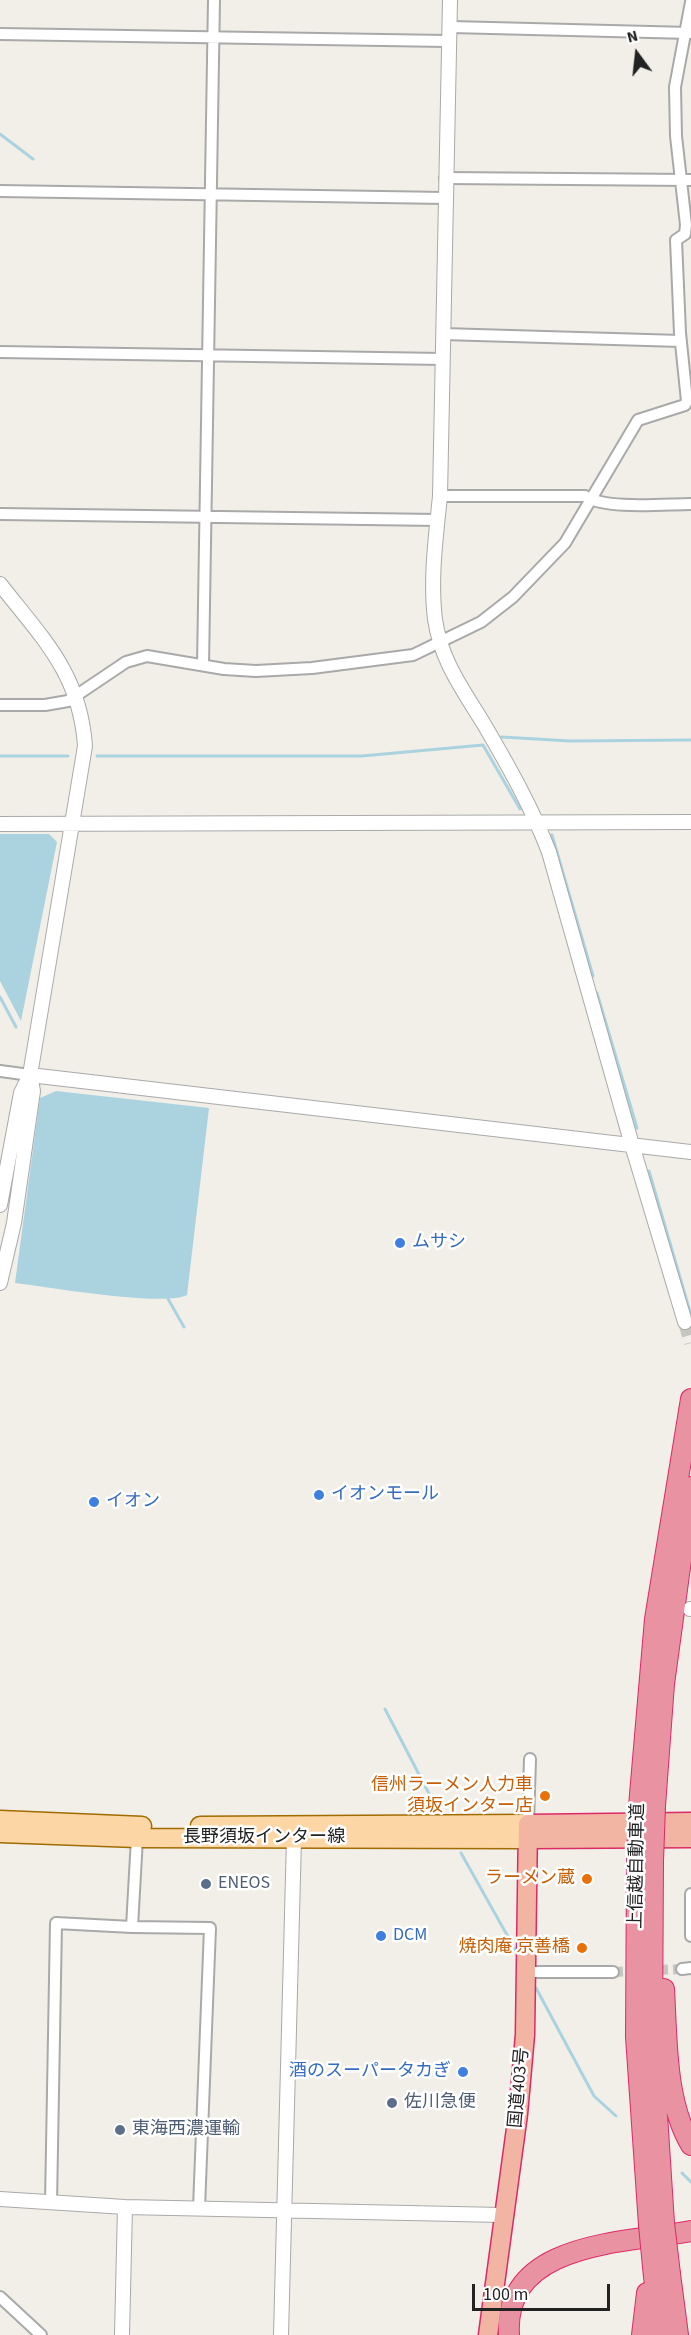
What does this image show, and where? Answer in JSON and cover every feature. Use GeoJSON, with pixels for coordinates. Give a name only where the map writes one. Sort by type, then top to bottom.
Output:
{"type":"FeatureCollection","features":[{"type":"Feature","properties":{"kind":"highway","name":"上信越自動車道"},"geometry":{"type":"LineString","coordinates":[[652,2225],[652,2038],[647,1806],[654,1629],[691,1399]]}},
{"type":"Feature","properties":{"kind":"highway","name":"上信越自動車道"},"geometry":{"type":"LineString","coordinates":[[647,1806],[691,1487]]}},
{"type":"Feature","properties":{"kind":"highway"},"geometry":{"type":"LineString","coordinates":[[528,1831],[691,1822]]}},
{"type":"Feature","properties":{"kind":"highway"},"geometry":{"type":"LineString","coordinates":[[528,1831],[691,1838]]}},
{"type":"Feature","properties":{"kind":"highway","name":"国道403号"},"geometry":{"type":"LineString","coordinates":[[488,2335],[502,2216],[518,2114],[526,1972],[528,1831]]}},
{"type":"Feature","properties":{"kind":"highway","name":"上信越自動車道"},"geometry":{"type":"LineString","coordinates":[[649,1861],[635,2078],[652,2225]]}},
{"type":"Feature","properties":{"kind":"highway"},"geometry":{"type":"LineString","coordinates":[[649,1861],[673,2090],[682,2127],[691,2145]]}},
{"type":"Feature","properties":{"kind":"highway"},"geometry":{"type":"LineString","coordinates":[[652,2225],[662,2335]]}},
{"type":"Feature","properties":{"kind":"highway"},"geometry":{"type":"LineString","coordinates":[[509,2335],[513,2300],[528,2278],[549,2261],[579,2250],[691,2232]]}},
{"type":"Feature","properties":{"kind":"highway"},"geometry":{"type":"LineString","coordinates":[[522,2335],[523,2312],[527,2300],[534,2288],[556,2270],[599,2258],[691,2242]]}},
{"type":"Feature","properties":{"kind":"highway"},"geometry":{"type":"LineString","coordinates":[[642,2335],[657,2276]]}},
{"type":"Feature","properties":{"kind":"highway"},"geometry":{"type":"LineString","coordinates":[[657,2276],[678,2335]]}},
{"type":"Feature","properties":{"kind":"main road","name":"長野須坂インター線"},"geometry":{"type":"LineString","coordinates":[[0,1820],[138,1826],[528,1831]]}},
{"type":"Feature","properties":{"kind":"main road","name":"長野須坂インター線"},"geometry":{"type":"LineString","coordinates":[[0,1833],[137,1838],[294,1838],[528,1831]]}},
{"type":"Feature","properties":{"kind":"street"},"geometry":{"type":"LineString","coordinates":[[202,665],[214,0]]}},
{"type":"Feature","properties":{"kind":"street"},"geometry":{"type":"LineString","coordinates":[[450,0],[440,496],[434,567],[435,620],[451,674],[502,755],[537,822],[552,863],[685,1322]]}},
{"type":"Feature","properties":{"kind":"street"},"geometry":{"type":"LineString","coordinates":[[0,705],[45,705],[68,701],[131,659],[154,656],[202,665],[256,671],[312,668],[413,655],[480,622],[513,597],[565,543],[638,420],[686,405],[688,397],[681,341],[686,311],[676,240],[685,234],[686,180],[675,87],[687,33],[691,2]]}},
{"type":"Feature","properties":{"kind":"street"},"geometry":{"type":"LineString","coordinates":[[0,34],[132,38],[687,33]]}},
{"type":"Feature","properties":{"kind":"street"},"geometry":{"type":"LineString","coordinates":[[445,178],[686,180]]}},
{"type":"Feature","properties":{"kind":"street"},"geometry":{"type":"LineString","coordinates":[[0,191],[445,198]]}},
{"type":"Feature","properties":{"kind":"street"},"geometry":{"type":"LineString","coordinates":[[443,334],[681,341]]}},
{"type":"Feature","properties":{"kind":"street"},"geometry":{"type":"LineString","coordinates":[[0,352],[443,359]]}},
{"type":"Feature","properties":{"kind":"street"},"geometry":{"type":"LineString","coordinates":[[440,496],[585,496],[592,501],[691,504]]}},
{"type":"Feature","properties":{"kind":"street"},"geometry":{"type":"LineString","coordinates":[[0,514],[438,520]]}},
{"type":"Feature","properties":{"kind":"street"},"geometry":{"type":"LineString","coordinates":[[0,584],[54,654],[77,696],[85,746],[30,1075],[21,1093],[0,1205]]}},
{"type":"Feature","properties":{"kind":"street"},"geometry":{"type":"LineString","coordinates":[[0,824],[691,822]]}},
{"type":"Feature","properties":{"kind":"street"},"geometry":{"type":"LineString","coordinates":[[0,1071],[691,1152]]}},
{"type":"Feature","properties":{"kind":"street"},"geometry":{"type":"LineString","coordinates":[[0,1283],[14,1223],[33,1091],[30,1075]]}},
{"type":"Feature","properties":{"kind":"street"},"geometry":{"type":"LineString","coordinates":[[528,1831],[530,1760]]}},
{"type":"Feature","properties":{"kind":"street"},"geometry":{"type":"LineString","coordinates":[[132,1927],[137,1838]]}},
{"type":"Feature","properties":{"kind":"street"},"geometry":{"type":"LineString","coordinates":[[281,2335],[294,1838]]}},
{"type":"Feature","properties":{"kind":"street"},"geometry":{"type":"LineString","coordinates":[[691,1894],[691,1936]]}},
{"type":"Feature","properties":{"kind":"street"},"geometry":{"type":"LineString","coordinates":[[51,2203],[56,1923],[210,1928],[199,2208]]}},
{"type":"Feature","properties":{"kind":"street"},"geometry":{"type":"LineString","coordinates":[[526,1972],[613,1971]]}},
{"type":"Feature","properties":{"kind":"street"},"geometry":{"type":"LineString","coordinates":[[0,2199],[125,2207],[502,2216]]}},
{"type":"Feature","properties":{"kind":"street"},"geometry":{"type":"LineString","coordinates":[[122,2335],[125,2207]]}},
{"type":"Feature","properties":{"kind":"street"},"geometry":{"type":"LineString","coordinates":[[0,2296],[41,2335]]}},
{"type":"Feature","properties":{"kind":"water"},"geometry":{"type":"Polygon","coordinates":[[[0,834],[49,834],[57,842],[21,1021],[0,981],[0,834]]]}},
{"type":"Feature","properties":{"kind":"water"},"geometry":{"type":"Polygon","coordinates":[[[56,1091],[209,1108],[187,1295],[174,1298],[131,1298],[15,1283],[40,1098],[56,1091]]]}},
{"type":"Feature","properties":{"kind":"waterway"},"geometry":{"type":"LineString","coordinates":[[0,134],[33,159]]}},
{"type":"Feature","properties":{"kind":"waterway"},"geometry":{"type":"LineString","coordinates":[[502,737],[570,741],[691,740]]}},
{"type":"Feature","properties":{"kind":"waterway"},"geometry":{"type":"LineString","coordinates":[[97,756],[362,756],[483,745],[520,809]]}},
{"type":"Feature","properties":{"kind":"waterway"},"geometry":{"type":"LineString","coordinates":[[0,756],[68,756]]}},
{"type":"Feature","properties":{"kind":"waterway"},"geometry":{"type":"LineString","coordinates":[[552,835],[593,976]]}},
{"type":"Feature","properties":{"kind":"waterway"},"geometry":{"type":"LineString","coordinates":[[597,993],[637,1128]]}},
{"type":"Feature","properties":{"kind":"waterway"},"geometry":{"type":"LineString","coordinates":[[0,997],[16,1027]]}},
{"type":"Feature","properties":{"kind":"waterway"},"geometry":{"type":"LineString","coordinates":[[649,1171],[691,1315]]}},
{"type":"Feature","properties":{"kind":"waterway"},"geometry":{"type":"LineString","coordinates":[[167,1297],[184,1327]]}},
{"type":"Feature","properties":{"kind":"waterway"},"geometry":{"type":"LineString","coordinates":[[385,1709],[437,1809]]}},
{"type":"Feature","properties":{"kind":"waterway"},"geometry":{"type":"LineString","coordinates":[[461,1853],[516,1951]]}},
{"type":"Feature","properties":{"kind":"waterway"},"geometry":{"type":"LineString","coordinates":[[536,1988],[594,2096],[616,2116]]}},
{"type":"Feature","properties":{"kind":"waterway"},"geometry":{"type":"LineString","coordinates":[[682,2173],[691,2182]]}},
{"type":"Feature","properties":{"kind":"tunnel"},"geometry":{"type":"LineString","coordinates":[[685,1322],[691,1343]]}},
{"type":"Feature","properties":{"kind":"tunnel"},"geometry":{"type":"LineString","coordinates":[[613,1972],[682,1969]]}},
{"type":"Feature","properties":{"kind":"place","name":"ムサシ"},"geometry":{"type":"Point","coordinates":[400,1243]}},
{"type":"Feature","properties":{"kind":"place","name":"イオンモール"},"geometry":{"type":"Point","coordinates":[319,1495]}},
{"type":"Feature","properties":{"kind":"place","name":"イオン"},"geometry":{"type":"Point","coordinates":[94,1502]}},
{"type":"Feature","properties":{"kind":"place","name":"信州ラーメン人力車 須坂インター店"},"geometry":{"type":"Point","coordinates":[545,1796]}},
{"type":"Feature","properties":{"kind":"place","name":"ラーメン蔵"},"geometry":{"type":"Point","coordinates":[587,1879]}},
{"type":"Feature","properties":{"kind":"place","name":"ENEOS"},"geometry":{"type":"Point","coordinates":[206,1884]}},
{"type":"Feature","properties":{"kind":"place","name":"DCM"},"geometry":{"type":"Point","coordinates":[381,1936]}},
{"type":"Feature","properties":{"kind":"place","name":"焼肉庵 京善橋"},"geometry":{"type":"Point","coordinates":[582,1948]}},
{"type":"Feature","properties":{"kind":"place","name":"酒のスーパータカぎ"},"geometry":{"type":"Point","coordinates":[463,2072]}},
{"type":"Feature","properties":{"kind":"place","name":"佐川急便"},"geometry":{"type":"Point","coordinates":[392,2103]}},
{"type":"Feature","properties":{"kind":"place","name":"東海西濃運輸"},"geometry":{"type":"Point","coordinates":[120,2130]}}]}
